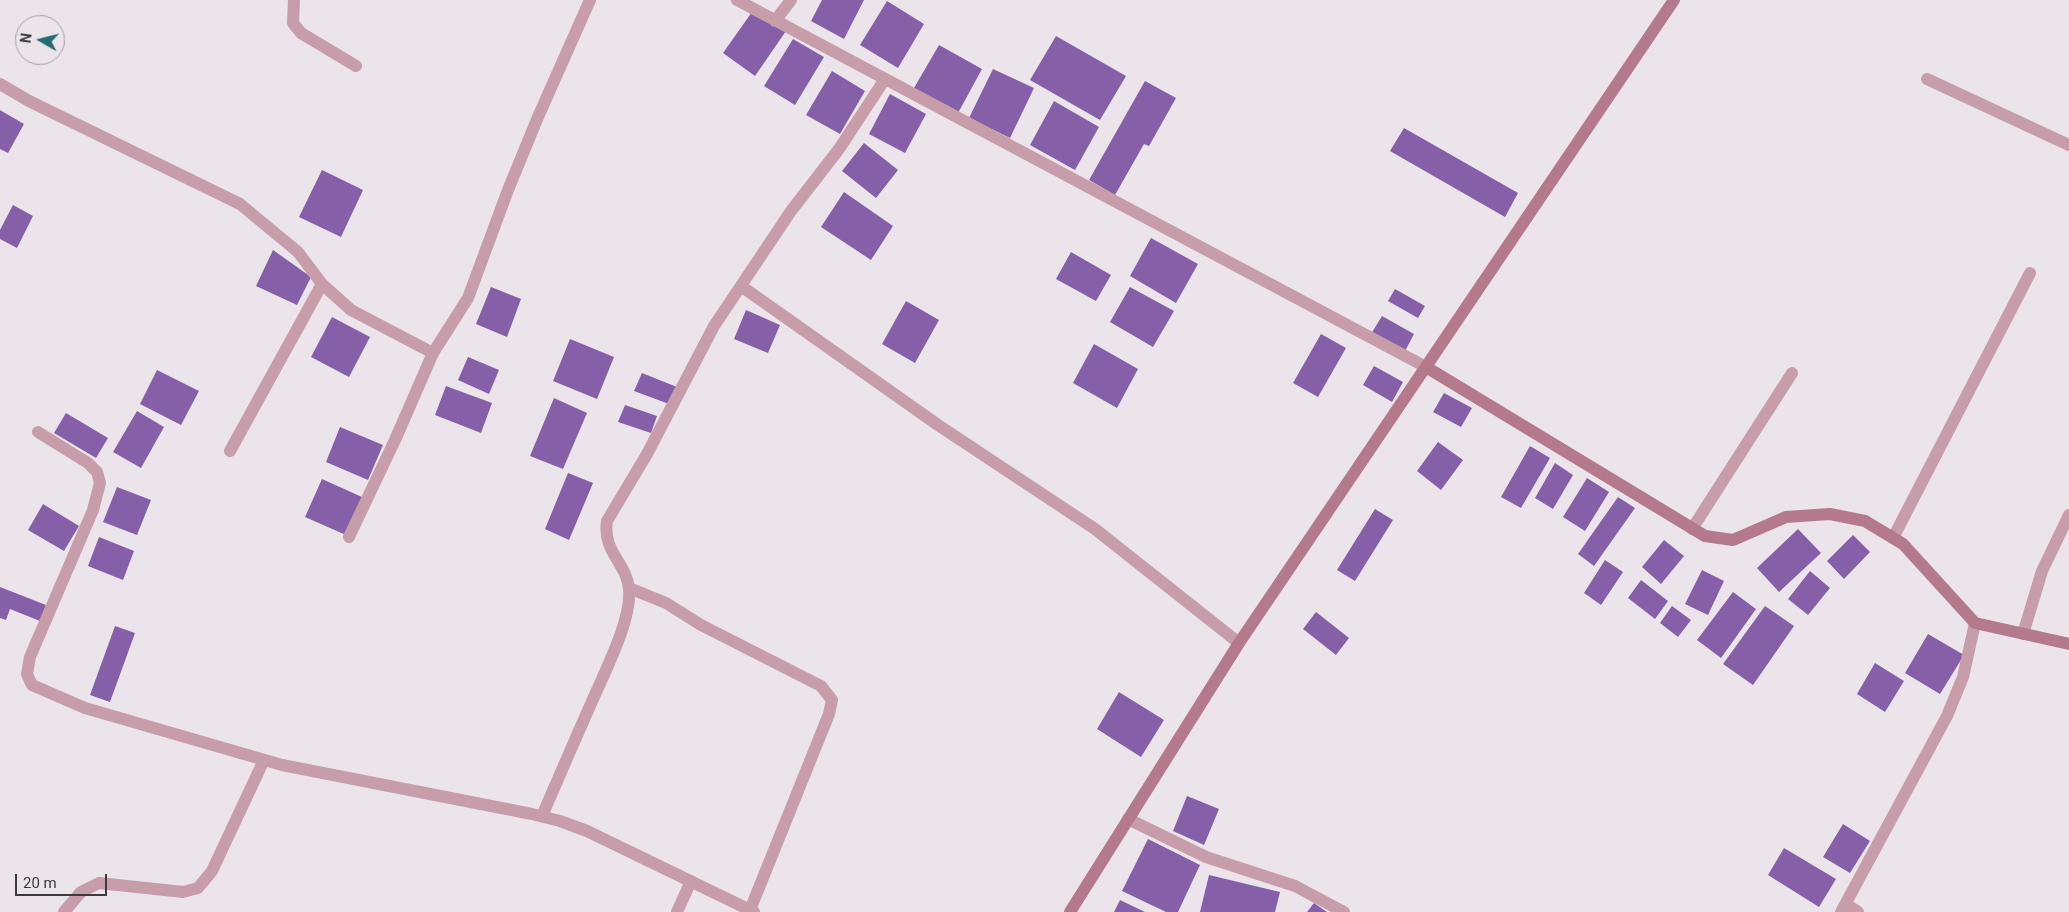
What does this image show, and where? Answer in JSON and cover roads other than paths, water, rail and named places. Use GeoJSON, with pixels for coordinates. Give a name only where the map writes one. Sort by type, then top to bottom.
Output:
{"type":"FeatureCollection","features":[{"type":"Feature","properties":{"kind":"street"},"geometry":{"type":"LineString","coordinates":[[294,0],[293,23],[301,33],[356,66]]}},
{"type":"Feature","properties":{"kind":"street"},"geometry":{"type":"LineString","coordinates":[[348,537],[395,440],[433,353],[468,298],[508,190],[590,0]]}},
{"type":"Feature","properties":{"kind":"street"},"geometry":{"type":"LineString","coordinates":[[737,0],[1426,367],[1705,536],[1733,540],[1786,518],[1830,514],[1865,521],[1904,544],[1975,623],[2069,644]]}},
{"type":"Feature","properties":{"kind":"street"},"geometry":{"type":"LineString","coordinates":[[775,20],[791,0]]}},
{"type":"Feature","properties":{"kind":"street"},"geometry":{"type":"LineString","coordinates":[[1070,912],[1239,643],[1674,0]]}},
{"type":"Feature","properties":{"kind":"street"},"geometry":{"type":"LineString","coordinates":[[542,816],[618,642],[628,607],[629,588],[623,570],[610,547],[605,533],[607,522],[647,454],[714,326],[791,211],[839,148],[885,79]]}},
{"type":"Feature","properties":{"kind":"street"},"geometry":{"type":"LineString","coordinates":[[1927,79],[2069,144]]}},
{"type":"Feature","properties":{"kind":"street"},"geometry":{"type":"LineString","coordinates":[[0,84],[29,101],[240,204],[298,252],[322,284],[351,310],[433,353]]}},
{"type":"Feature","properties":{"kind":"street"},"geometry":{"type":"LineString","coordinates":[[1893,538],[2030,273]]}},
{"type":"Feature","properties":{"kind":"street"},"geometry":{"type":"LineString","coordinates":[[230,451],[322,284]]}},
{"type":"Feature","properties":{"kind":"street"},"geometry":{"type":"LineString","coordinates":[[742,286],[938,424],[1095,529],[1239,643]]}},
{"type":"Feature","properties":{"kind":"street"},"geometry":{"type":"LineString","coordinates":[[1692,529],[1792,373]]}},
{"type":"Feature","properties":{"kind":"street"},"geometry":{"type":"LineString","coordinates":[[38,432],[88,463],[97,472],[100,483],[93,510],[30,657],[27,674],[32,684],[85,708],[264,760],[560,821],[587,831],[752,911],[829,714],[832,700],[821,686],[702,625],[666,602],[629,588]]}},
{"type":"Feature","properties":{"kind":"street"},"geometry":{"type":"LineString","coordinates":[[2023,634],[2042,571],[2069,515]]}},
{"type":"Feature","properties":{"kind":"street"},"geometry":{"type":"LineString","coordinates":[[1858,912],[1844,908],[1947,716],[1963,677],[1975,623]]}},
{"type":"Feature","properties":{"kind":"street"},"geometry":{"type":"LineString","coordinates":[[64,912],[81,892],[99,883],[183,892],[198,888],[212,872],[264,760]]}},
{"type":"Feature","properties":{"kind":"street"},"geometry":{"type":"LineString","coordinates":[[1128,819],[1206,857],[1295,886],[1344,912]]}},
{"type":"Feature","properties":{"kind":"street"},"geometry":{"type":"LineString","coordinates":[[677,912],[691,881]]}}]}
